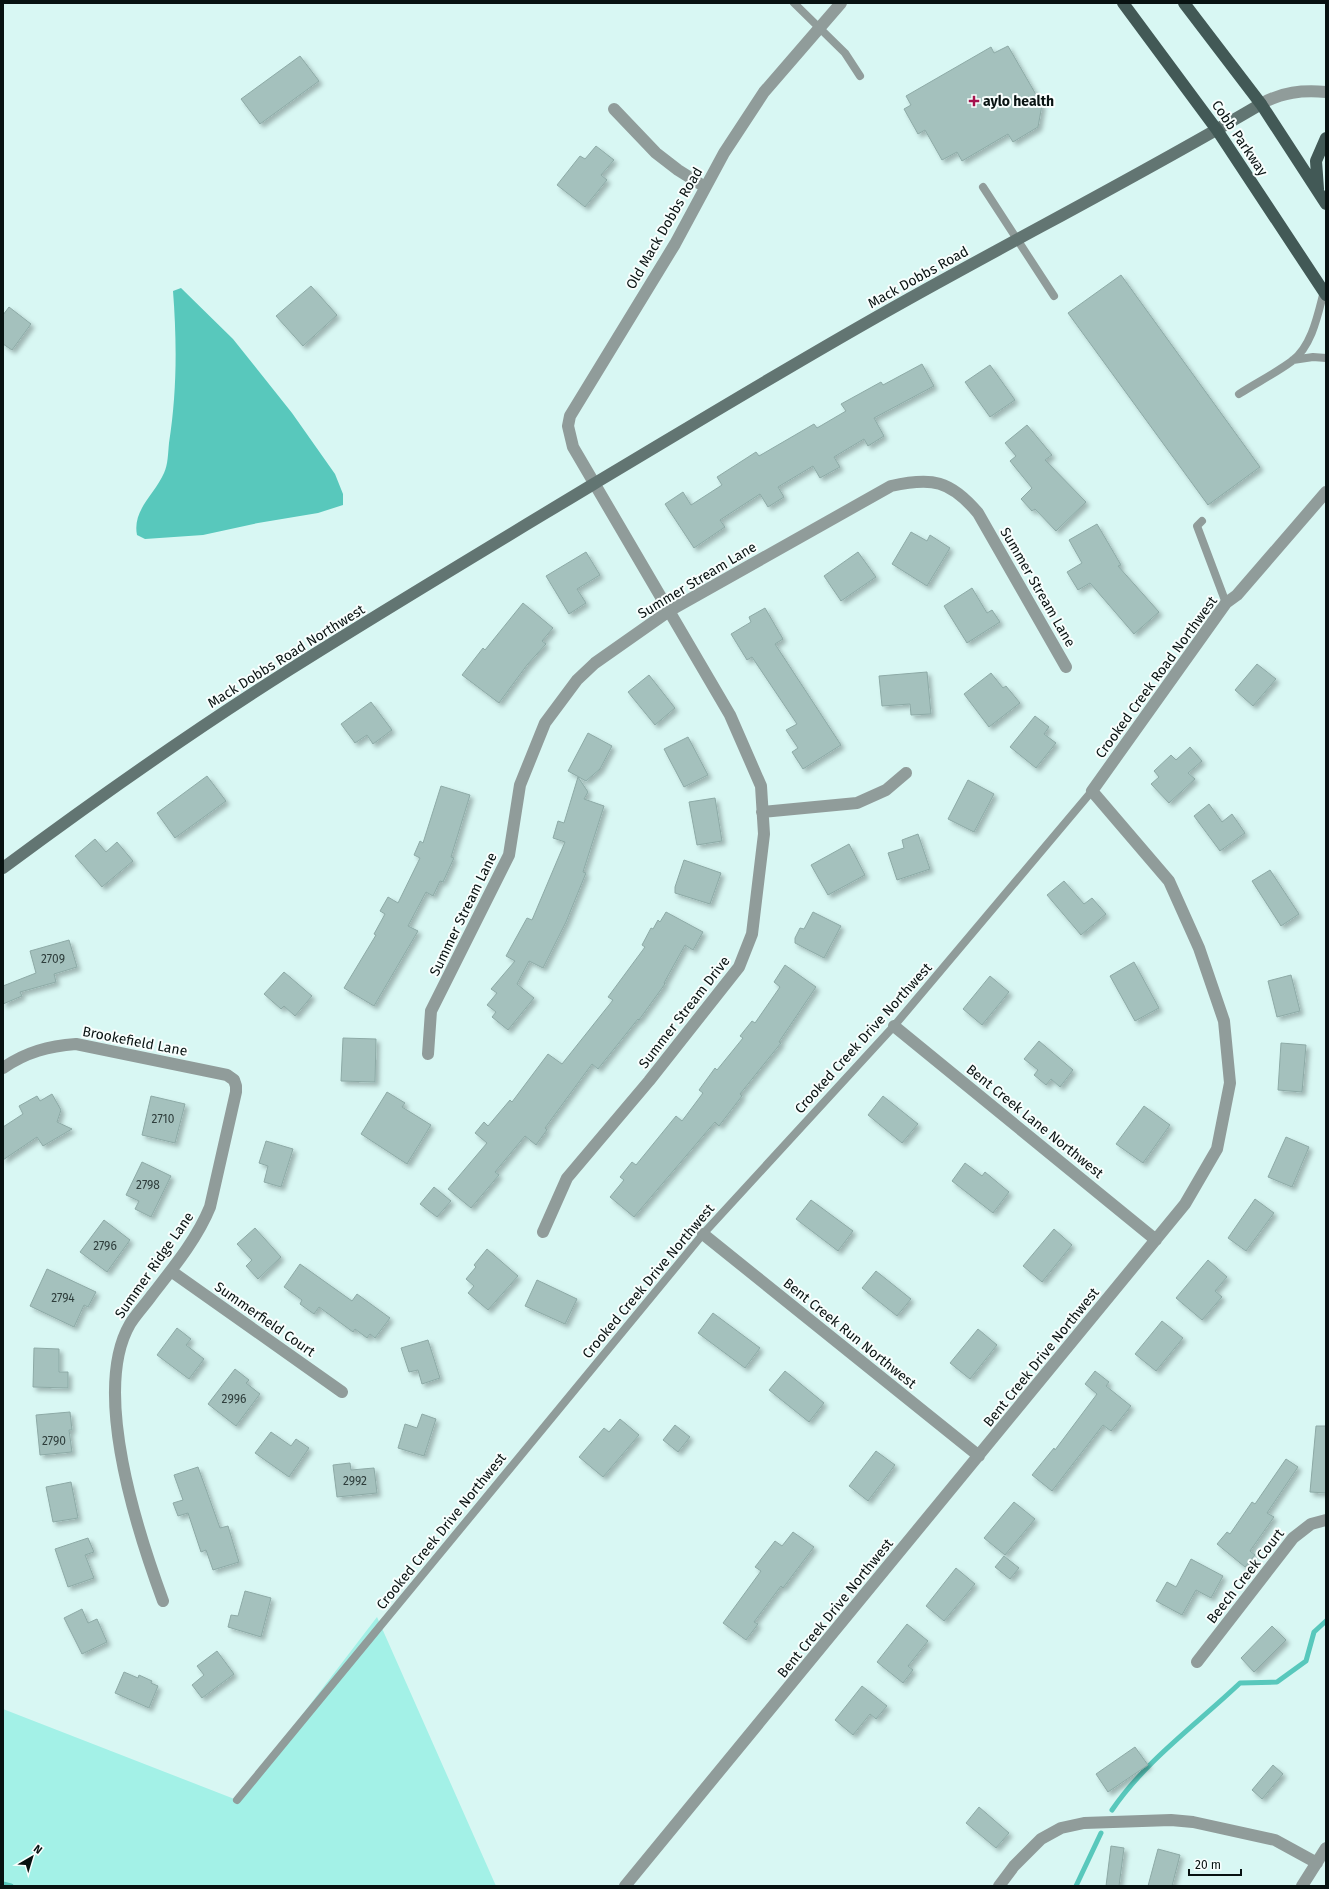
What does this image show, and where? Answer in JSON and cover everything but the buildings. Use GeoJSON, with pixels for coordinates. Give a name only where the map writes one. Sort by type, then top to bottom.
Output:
{"type":"FeatureCollection","features":[{"type":"Feature","properties":{"kind":"main road","name":"Cobb Parkway"},"geometry":{"type":"LineString","coordinates":[[1124,3],[1217,130],[1325,293]]}},
{"type":"Feature","properties":{"kind":"main road"},"geometry":{"type":"LineString","coordinates":[[1184,3],[1261,104],[1326,204]]}},
{"type":"Feature","properties":{"kind":"main road"},"geometry":{"type":"LineString","coordinates":[[1318,192],[1316,161],[1326,138]]}},
{"type":"Feature","properties":{"kind":"street","name":"Old Mack Dobbs Road"},"geometry":{"type":"LineString","coordinates":[[594,484],[573,447],[568,426],[570,416],[675,244],[724,153],[764,92],[819,26],[841,3]]}},
{"type":"Feature","properties":{"kind":"street"},"geometry":{"type":"LineString","coordinates":[[1261,104],[1285,94],[1306,90],[1326,92]]}},
{"type":"Feature","properties":{"kind":"street","name":"Mack Dobbs Road"},"geometry":{"type":"LineString","coordinates":[[594,484],[723,406],[902,302],[1217,130],[1261,104]]}},
{"type":"Feature","properties":{"kind":"street"},"geometry":{"type":"LineString","coordinates":[[614,109],[656,153],[678,170],[705,187]]}},
{"type":"Feature","properties":{"kind":"street","name":"Summer Stream Lane"},"geometry":{"type":"LineString","coordinates":[[428,1054],[431,1011],[509,855],[520,785],[545,723],[577,680],[595,663],[669,611],[891,486],[917,480],[940,484],[965,497],[978,513],[1066,668]]}},
{"type":"Feature","properties":{"kind":"street","name":"Summer Stream Drive"},"geometry":{"type":"LineString","coordinates":[[543,1232],[567,1178],[649,1081],[739,967],[752,934],[764,834],[761,786],[730,715],[594,484]]}},
{"type":"Feature","properties":{"kind":"street","name":"Mack Dobbs Road Northwest"},"geometry":{"type":"LineString","coordinates":[[3,868],[89,804],[288,670],[465,561],[594,484]]}},
{"type":"Feature","properties":{"kind":"street","name":"Crooked Creek Road Northwest"},"geometry":{"type":"LineString","coordinates":[[1092,791],[1226,603],[1237,595],[1326,492]]}},
{"type":"Feature","properties":{"kind":"street"},"geometry":{"type":"LineString","coordinates":[[762,812],[857,803],[886,790],[906,773]]}},
{"type":"Feature","properties":{"kind":"street","name":"Bent Creek Drive Northwest"},"geometry":{"type":"LineString","coordinates":[[625,1886],[1185,1204],[1216,1149],[1230,1083],[1224,1021],[1199,948],[1169,880],[1092,791]]}},
{"type":"Feature","properties":{"kind":"street","name":"Bent Creek Lane Northwest"},"geometry":{"type":"LineString","coordinates":[[894,1026],[1156,1240]]}},
{"type":"Feature","properties":{"kind":"street","name":"Brookefield Lane"},"geometry":{"type":"LineString","coordinates":[[3,1068],[31,1052],[60,1045],[76,1044],[227,1074],[234,1080],[236,1086]]}},
{"type":"Feature","properties":{"kind":"street","name":"Summer Ridge Lane"},"geometry":{"type":"LineString","coordinates":[[164,1601],[144,1548],[129,1490],[119,1441],[116,1374],[121,1344],[130,1324],[171,1270],[206,1219],[232,1115],[236,1086]]}},
{"type":"Feature","properties":{"kind":"street","name":"Bent Creek Run Northwest"},"geometry":{"type":"LineString","coordinates":[[703,1234],[979,1456]]}},
{"type":"Feature","properties":{"kind":"street","name":"Summerfield Court"},"geometry":{"type":"LineString","coordinates":[[171,1270],[342,1392]]}},
{"type":"Feature","properties":{"kind":"street","name":"Beech Creek Court"},"geometry":{"type":"LineString","coordinates":[[1197,1662],[1293,1538],[1311,1524],[1326,1520]]}},
{"type":"Feature","properties":{"kind":"street"},"geometry":{"type":"LineString","coordinates":[[999,1886],[1014,1866],[1041,1839],[1061,1828],[1084,1822],[1171,1820],[1192,1822],[1275,1840],[1317,1863]]}},
{"type":"Feature","properties":{"kind":"street"},"geometry":{"type":"LineString","coordinates":[[1302,1886],[1326,1848]]}},
{"type":"Feature","properties":{"kind":"lane"},"geometry":{"type":"LineString","coordinates":[[794,3],[845,53],[860,76]]}},
{"type":"Feature","properties":{"kind":"lane"},"geometry":{"type":"LineString","coordinates":[[983,187],[1054,296]]}},
{"type":"Feature","properties":{"kind":"lane"},"geometry":{"type":"LineString","coordinates":[[1239,394],[1293,360],[1309,337],[1325,293]]}},
{"type":"Feature","properties":{"kind":"lane"},"geometry":{"type":"LineString","coordinates":[[1293,360],[1313,357],[1326,358]]}},
{"type":"Feature","properties":{"kind":"lane"},"geometry":{"type":"LineString","coordinates":[[1202,522],[1197,526],[1226,603]]}},
{"type":"Feature","properties":{"kind":"lane","name":"Crooked Creek Drive Northwest"},"geometry":{"type":"LineString","coordinates":[[238,1800],[703,1234],[894,1026],[1092,791]]}},
{"type":"Feature","properties":{"kind":"green space"},"geometry":{"type":"Polygon","coordinates":[[[377,1617],[496,1886],[3,1886],[3,1709],[237,1800],[377,1617]]]}},
{"type":"Feature","properties":{"kind":"water"},"geometry":{"type":"Polygon","coordinates":[[[181,288],[233,339],[292,413],[335,474],[343,494],[343,505],[318,513],[258,523],[203,535],[145,539],[137,535],[136,526],[141,510],[160,481],[167,463],[174,405],[176,367],[173,291],[181,288]]]}},
{"type":"Feature","properties":{"kind":"waterway"},"geometry":{"type":"LineString","coordinates":[[1112,1810],[1125,1792],[1156,1759],[1240,1683],[1277,1682],[1306,1661],[1314,1632],[1326,1621]]}},
{"type":"Feature","properties":{"kind":"waterway"},"geometry":{"type":"LineString","coordinates":[[1076,1886],[1101,1833]]}},
{"type":"Feature","properties":{"kind":"waterway"},"geometry":{"type":"LineString","coordinates":[[3,1884],[11,1886]]}},
{"type":"Feature","properties":{"kind":"place","name":"aylo health"},"geometry":{"type":"Point","coordinates":[974,101]}}]}
